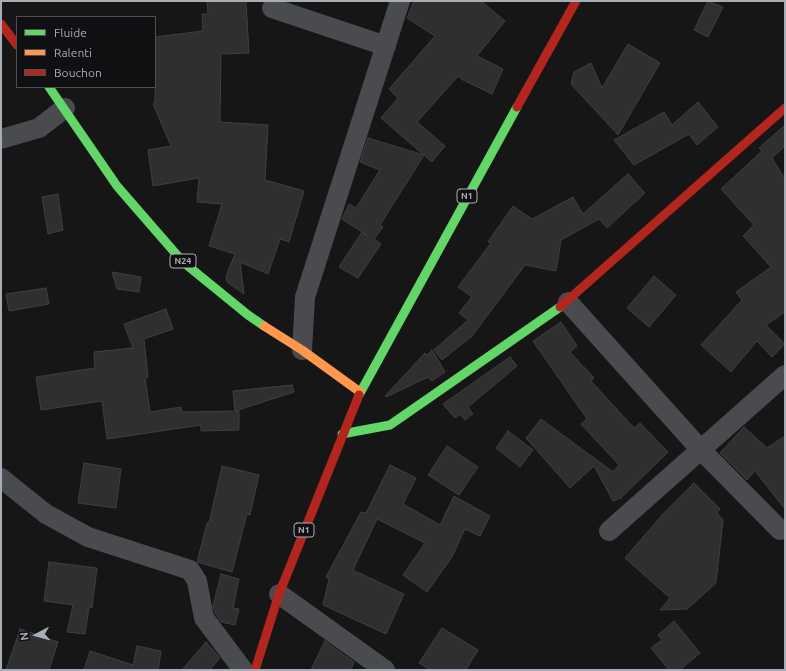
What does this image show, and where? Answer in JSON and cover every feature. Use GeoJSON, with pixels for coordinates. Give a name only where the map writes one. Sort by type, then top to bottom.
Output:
{"type":"FeatureCollection","features":[{"type":"Feature","properties":{"kind":"main road","name":"N1"},"geometry":{"type":"LineString","coordinates":[[255,670],[279,594],[360,392],[576,1]]}},
{"type":"Feature","properties":{"kind":"main road"},"geometry":{"type":"LineString","coordinates":[[1,24],[16,44]]}},
{"type":"Feature","properties":{"kind":"main road","name":"N24"},"geometry":{"type":"LineString","coordinates":[[50,88],[65,108],[117,186],[183,262],[248,315],[302,350],[360,392]]}},
{"type":"Feature","properties":{"kind":"main road"},"geometry":{"type":"LineString","coordinates":[[342,434],[390,425],[568,302],[785,108]]}},
{"type":"Feature","properties":{"kind":"street"},"geometry":{"type":"LineString","coordinates":[[302,350],[305,297],[400,1]]}},
{"type":"Feature","properties":{"kind":"street"},"geometry":{"type":"LineString","coordinates":[[272,8],[386,46]]}},
{"type":"Feature","properties":{"kind":"street"},"geometry":{"type":"LineString","coordinates":[[1,139],[39,128],[65,108]]}},
{"type":"Feature","properties":{"kind":"street"},"geometry":{"type":"LineString","coordinates":[[568,302],[701,450],[780,530]]}},
{"type":"Feature","properties":{"kind":"street"},"geometry":{"type":"LineString","coordinates":[[609,531],[785,375]]}},
{"type":"Feature","properties":{"kind":"street"},"geometry":{"type":"LineString","coordinates":[[1,478],[46,514],[88,537],[190,570],[198,581],[204,618],[221,638],[243,670]]}},
{"type":"Feature","properties":{"kind":"street"},"geometry":{"type":"LineString","coordinates":[[279,594],[385,670]]}},
{"type":"Feature","properties":{"kind":"building"},"geometry":{"type":"Polygon","coordinates":[[[207,1],[246,1],[249,53],[221,54],[220,122],[268,125],[265,180],[304,191],[289,242],[280,239],[268,274],[240,262],[244,294],[227,282],[226,276],[235,254],[209,246],[222,204],[197,202],[199,178],[153,186],[148,150],[171,146],[153,104],[155,103],[156,88],[156,37],[203,31],[202,14],[208,14],[207,1]]]}},
{"type":"Feature","properties":{"kind":"building"},"geometry":{"type":"Polygon","coordinates":[[[414,1],[481,1],[505,21],[477,56],[503,69],[492,94],[458,76],[417,122],[445,146],[432,162],[381,118],[398,98],[389,89],[435,36],[407,18],[414,1]]]}},
{"type":"Feature","properties":{"kind":"building"},"geometry":{"type":"Polygon","coordinates":[[[708,1],[723,7],[708,37],[694,30],[708,1]]]}},
{"type":"Feature","properties":{"kind":"building"},"geometry":{"type":"Polygon","coordinates":[[[628,44],[660,63],[618,135],[571,84],[574,72],[591,63],[602,88],[628,44]]]}},
{"type":"Feature","properties":{"kind":"building"},"geometry":{"type":"Polygon","coordinates":[[[698,102],[718,127],[697,145],[689,134],[634,165],[614,140],[664,112],[672,125],[698,102]]]}},
{"type":"Feature","properties":{"kind":"building"},"geometry":{"type":"Polygon","coordinates":[[[785,125],[785,146],[772,158],[785,179],[785,312],[766,325],[785,344],[772,357],[757,341],[731,372],[701,345],[742,300],[736,292],[771,267],[743,236],[754,225],[721,189],[762,151],[759,148],[785,125]]]}},
{"type":"Feature","properties":{"kind":"building"},"geometry":{"type":"Polygon","coordinates":[[[368,138],[424,155],[380,225],[383,227],[374,239],[381,244],[358,278],[339,267],[362,232],[342,219],[349,204],[356,208],[380,170],[360,162],[368,138]]]}},
{"type":"Feature","properties":{"kind":"building"},"geometry":{"type":"Polygon","coordinates":[[[628,174],[645,193],[607,228],[599,219],[561,240],[556,271],[525,265],[472,336],[442,360],[434,350],[468,320],[459,313],[472,297],[458,287],[491,243],[488,242],[513,206],[532,219],[573,197],[583,214],[628,174]]]}},
{"type":"Feature","properties":{"kind":"building"},"geometry":{"type":"Polygon","coordinates":[[[58,194],[63,230],[48,234],[42,197],[58,194]]]}},
{"type":"Feature","properties":{"kind":"building"},"geometry":{"type":"Polygon","coordinates":[[[112,272],[141,277],[139,292],[117,289],[112,272]]]}},
{"type":"Feature","properties":{"kind":"building"},"geometry":{"type":"Polygon","coordinates":[[[654,276],[676,295],[649,327],[627,308],[654,276]]]}},
{"type":"Feature","properties":{"kind":"building"},"geometry":{"type":"Polygon","coordinates":[[[46,288],[49,304],[9,311],[6,294],[46,288]]]}},
{"type":"Feature","properties":{"kind":"building"},"geometry":{"type":"Polygon","coordinates":[[[166,309],[173,329],[144,339],[148,377],[145,378],[150,412],[181,407],[182,412],[239,411],[239,430],[201,431],[201,425],[107,439],[102,401],[41,410],[36,377],[95,368],[94,352],[133,348],[124,324],[166,309]]]}},
{"type":"Feature","properties":{"kind":"building"},"geometry":{"type":"Polygon","coordinates":[[[561,322],[577,346],[570,352],[594,378],[591,381],[634,428],[640,423],[668,452],[621,498],[613,501],[594,466],[570,488],[526,438],[541,419],[613,472],[619,465],[581,424],[587,419],[533,341],[561,322]]]}},
{"type":"Feature","properties":{"kind":"building"},"geometry":{"type":"Polygon","coordinates":[[[432,350],[445,372],[432,381],[428,377],[386,397],[385,396],[425,353],[427,355],[432,350]]]}},
{"type":"Feature","properties":{"kind":"building"},"geometry":{"type":"Polygon","coordinates":[[[510,357],[517,366],[468,407],[473,414],[465,420],[460,414],[455,418],[443,404],[510,357]]]}},
{"type":"Feature","properties":{"kind":"building"},"geometry":{"type":"Polygon","coordinates":[[[292,385],[294,392],[235,411],[233,391],[292,385]]]}},
{"type":"Feature","properties":{"kind":"building"},"geometry":{"type":"Polygon","coordinates":[[[744,427],[767,448],[785,436],[785,509],[755,471],[747,480],[720,453],[744,427]]]}},
{"type":"Feature","properties":{"kind":"building"},"geometry":{"type":"Polygon","coordinates":[[[508,431],[533,450],[520,467],[496,448],[508,431]]]}},
{"type":"Feature","properties":{"kind":"building"},"geometry":{"type":"Polygon","coordinates":[[[447,446],[478,467],[459,495],[428,475],[447,446]]]}},
{"type":"Feature","properties":{"kind":"building"},"geometry":{"type":"Polygon","coordinates":[[[84,463],[121,469],[116,508],[78,503],[84,463]]]}},
{"type":"Feature","properties":{"kind":"building"},"geometry":{"type":"Polygon","coordinates":[[[390,465],[416,478],[403,504],[440,525],[454,496],[490,516],[480,536],[465,529],[452,557],[427,592],[403,575],[425,543],[377,519],[353,570],[404,594],[386,634],[323,605],[329,579],[326,577],[361,512],[366,513],[390,465]]]}},
{"type":"Feature","properties":{"kind":"building"},"geometry":{"type":"Polygon","coordinates":[[[222,466],[259,475],[250,515],[247,514],[232,572],[197,562],[207,523],[209,523],[222,466]]]}},
{"type":"Feature","properties":{"kind":"building"},"geometry":{"type":"Polygon","coordinates":[[[694,483],[720,509],[717,513],[723,520],[716,583],[687,609],[660,610],[670,598],[625,558],[662,515],[694,483]]]}},
{"type":"Feature","properties":{"kind":"building"},"geometry":{"type":"Polygon","coordinates":[[[49,562],[97,568],[92,608],[89,607],[85,634],[67,632],[73,605],[44,601],[49,562]]]}},
{"type":"Feature","properties":{"kind":"building"},"geometry":{"type":"Polygon","coordinates":[[[221,574],[239,579],[233,608],[239,609],[235,625],[221,622],[215,613],[213,606],[221,574]]]}},
{"type":"Feature","properties":{"kind":"building"},"geometry":{"type":"Polygon","coordinates":[[[674,621],[700,653],[680,670],[669,670],[651,648],[662,640],[658,635],[674,621]]]}},
{"type":"Feature","properties":{"kind":"building"},"geometry":{"type":"Polygon","coordinates":[[[442,628],[478,650],[466,670],[430,670],[419,663],[442,628]]]}},
{"type":"Feature","properties":{"kind":"building"},"geometry":{"type":"Polygon","coordinates":[[[20,629],[58,642],[49,670],[6,670],[20,629]]]}},
{"type":"Feature","properties":{"kind":"building"},"geometry":{"type":"Polygon","coordinates":[[[325,641],[354,662],[351,670],[311,670],[325,641]]]}},
{"type":"Feature","properties":{"kind":"building"},"geometry":{"type":"Polygon","coordinates":[[[206,642],[220,658],[210,670],[182,670],[206,642]]]}},
{"type":"Feature","properties":{"kind":"building"},"geometry":{"type":"Polygon","coordinates":[[[137,646],[161,651],[158,670],[84,670],[90,651],[133,665],[137,646]]]}},
{"type":"Feature","properties":{"kind":"traffic: fast"},"geometry":{"type":"LineString","coordinates":[[50,88],[117,186],[183,262],[248,315],[264,326]]}},
{"type":"Feature","properties":{"kind":"traffic: fast"},"geometry":{"type":"LineString","coordinates":[[359,395],[517,107]]}},
{"type":"Feature","properties":{"kind":"traffic: fast"},"geometry":{"type":"LineString","coordinates":[[342,434],[390,425],[560,307]]}},
{"type":"Feature","properties":{"kind":"traffic: slow"},"geometry":{"type":"LineString","coordinates":[[264,326],[302,350],[360,392]]}},
{"type":"Feature","properties":{"kind":"traffic: jam"},"geometry":{"type":"LineString","coordinates":[[517,107],[576,1]]}},
{"type":"Feature","properties":{"kind":"traffic: jam"},"geometry":{"type":"LineString","coordinates":[[1,24],[16,44]]}},
{"type":"Feature","properties":{"kind":"traffic: jam"},"geometry":{"type":"LineString","coordinates":[[560,307],[785,108]]}},
{"type":"Feature","properties":{"kind":"traffic: jam"},"geometry":{"type":"LineString","coordinates":[[255,670],[279,594],[359,395]]}}]}
